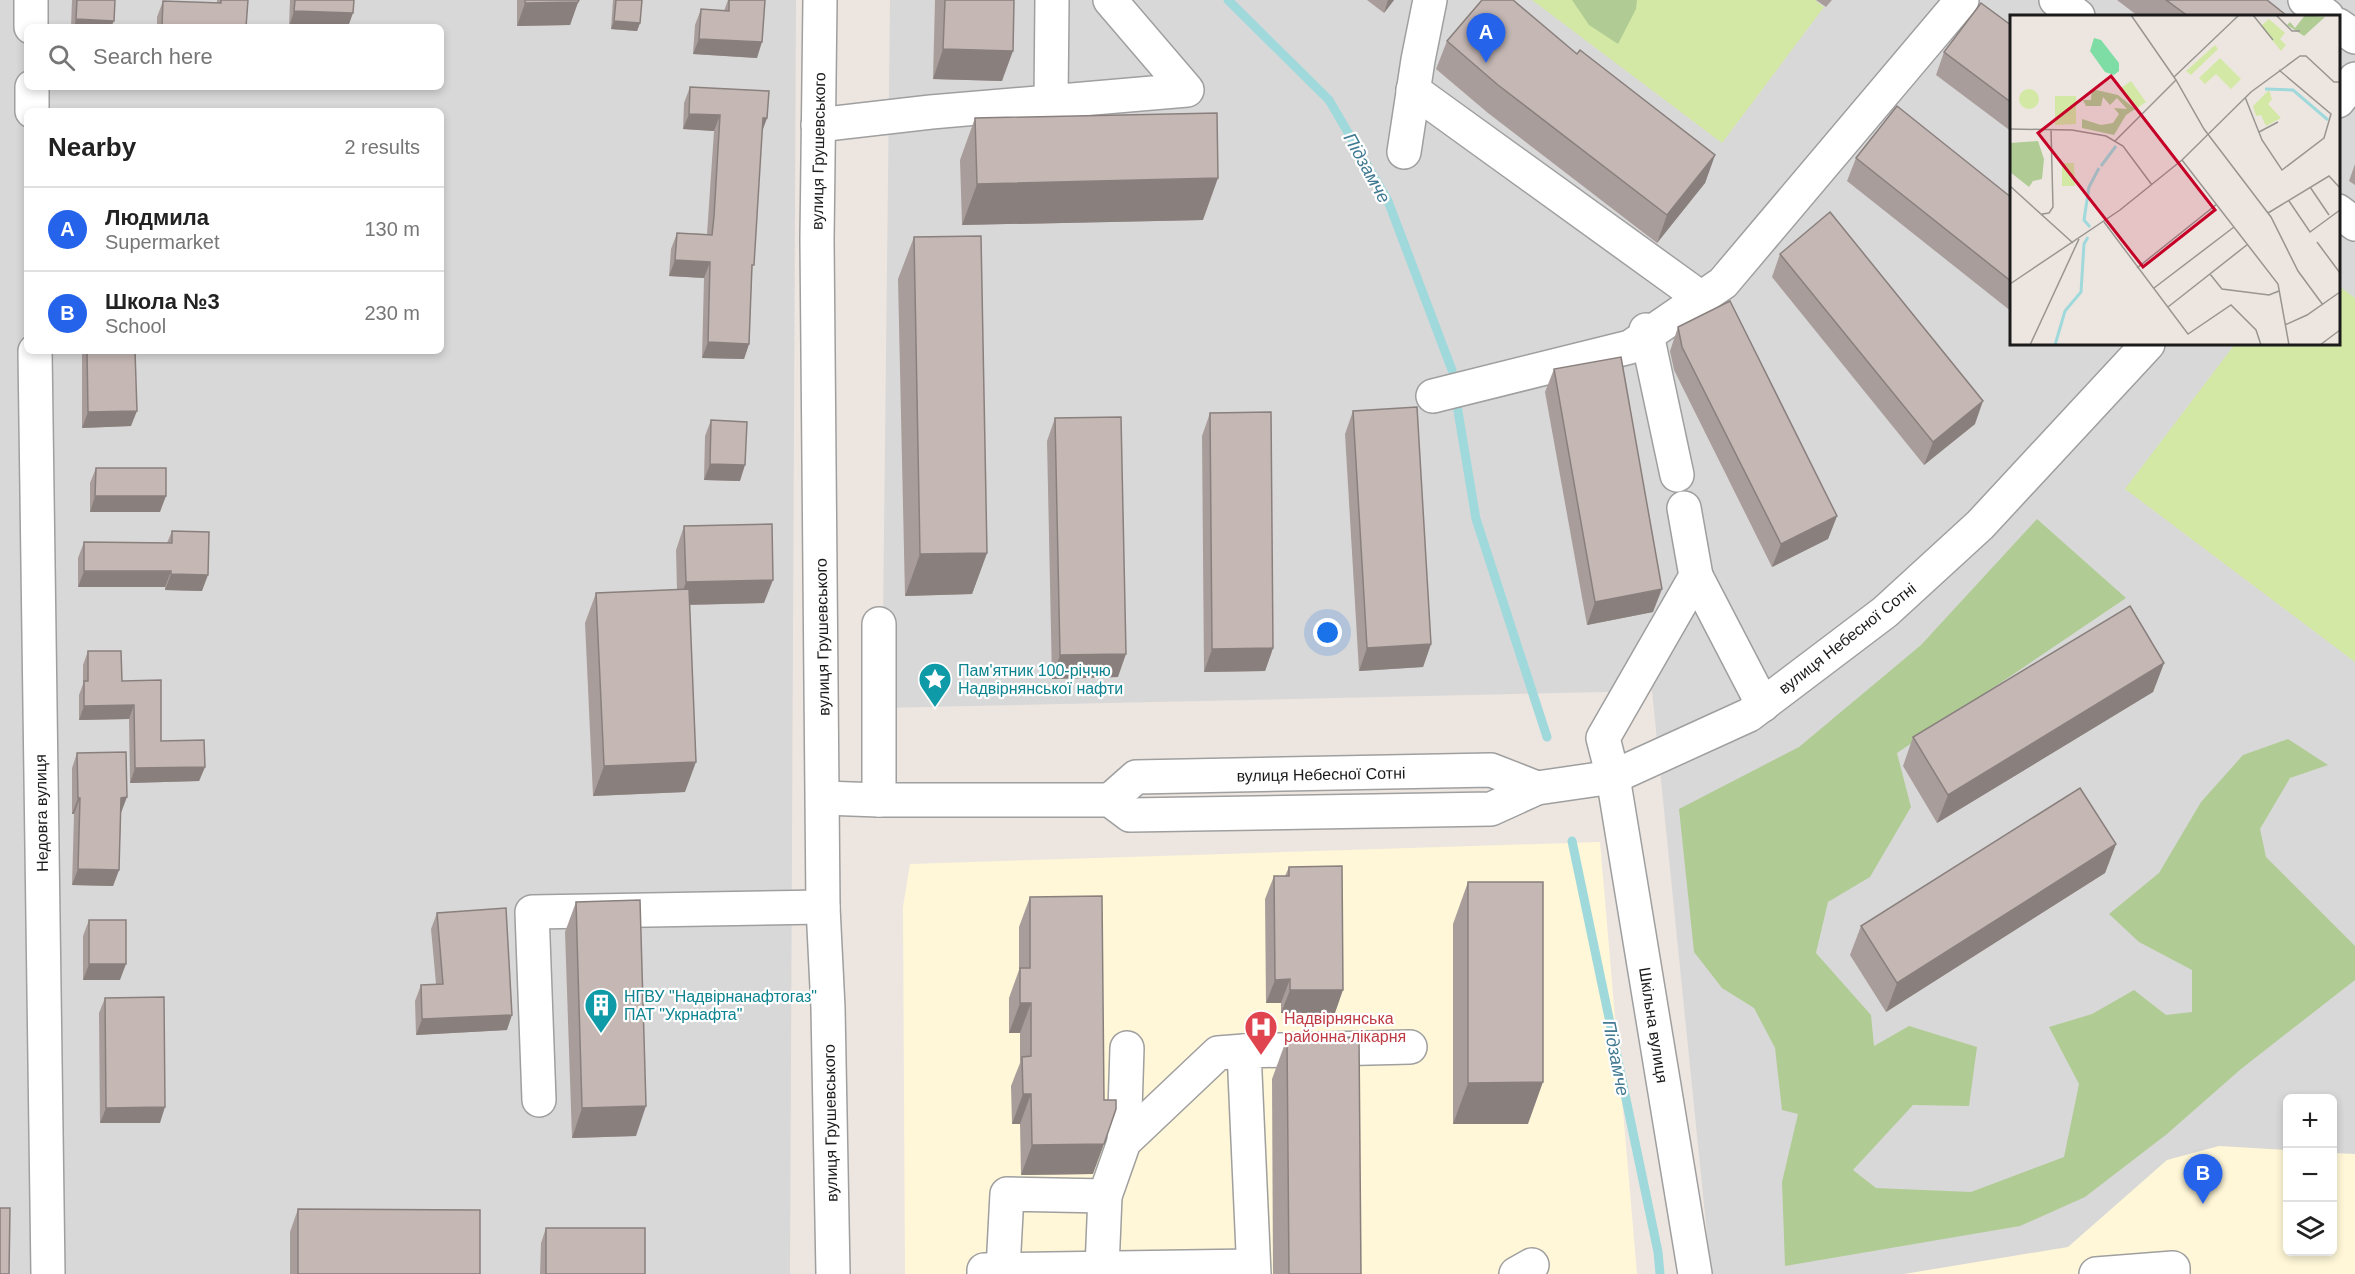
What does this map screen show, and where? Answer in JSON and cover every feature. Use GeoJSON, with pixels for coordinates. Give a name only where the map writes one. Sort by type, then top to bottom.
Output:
{"type":"FeatureCollection","features":[{"type":"Feature","properties":{"kind":"street"},"geometry":{"type":"LineString","coordinates":[[31,0],[31,24]]}},
{"type":"Feature","properties":{"kind":"street","name":"вулиця Грушевського"},"geometry":{"type":"LineString","coordinates":[[820,0],[817,239],[824,798],[823,907],[828,1008],[832,1274]]}},
{"type":"Feature","properties":{"kind":"street"},"geometry":{"type":"LineString","coordinates":[[1051,102],[1052,0]]}},
{"type":"Feature","properties":{"kind":"street"},"geometry":{"type":"LineString","coordinates":[[818,125],[930,112],[1187,90],[1110,0]]}},
{"type":"Feature","properties":{"kind":"street"},"geometry":{"type":"LineString","coordinates":[[1404,152],[1430,0]]}},
{"type":"Feature","properties":{"kind":"street"},"geometry":{"type":"LineString","coordinates":[[1433,396],[1630,347],[1647,332],[1723,283],[1962,0]]}},
{"type":"Feature","properties":{"kind":"street"},"geometry":{"type":"LineString","coordinates":[[2056,0],[2077,15]]}},
{"type":"Feature","properties":{"kind":"street"},"geometry":{"type":"LineString","coordinates":[[2305,0],[2326,15]]}},
{"type":"Feature","properties":{"kind":"street"},"geometry":{"type":"LineString","coordinates":[[2340,27],[2355,38]]}},
{"type":"Feature","properties":{"kind":"street"},"geometry":{"type":"LineString","coordinates":[[2340,98],[2355,79]]}},
{"type":"Feature","properties":{"kind":"street"},"geometry":{"type":"LineString","coordinates":[[32,90],[32,108]]}},
{"type":"Feature","properties":{"kind":"street"},"geometry":{"type":"LineString","coordinates":[[1413,90],[1701,298]]}},
{"type":"Feature","properties":{"kind":"street"},"geometry":{"type":"LineString","coordinates":[[2340,213],[2355,224]]}},
{"type":"Feature","properties":{"kind":"street"},"geometry":{"type":"LineString","coordinates":[[1647,332],[1677,475]]}},
{"type":"Feature","properties":{"kind":"street","name":"вулиця Небесної Сотні"},"geometry":{"type":"LineString","coordinates":[[824,798],[1110,800],[1130,815],[1491,809],[1537,788],[1613,777],[1749,715],[1885,612],[1980,525],[2147,345]]}},
{"type":"Feature","properties":{"kind":"street","name":"Недовга вулиця"},"geometry":{"type":"LineString","coordinates":[[35,354],[48,1274]]}},
{"type":"Feature","properties":{"kind":"street"},"geometry":{"type":"LineString","coordinates":[[1684,508],[1696,576],[1763,705]]}},
{"type":"Feature","properties":{"kind":"street","name":"Шкільна вулиця"},"geometry":{"type":"LineString","coordinates":[[1695,1274],[1613,777],[1603,738],[1696,576]]}},
{"type":"Feature","properties":{"kind":"street"},"geometry":{"type":"LineString","coordinates":[[879,624],[879,800]]}},
{"type":"Feature","properties":{"kind":"street"},"geometry":{"type":"LineString","coordinates":[[539,1100],[532,912],[823,907]]}},
{"type":"Feature","properties":{"kind":"street"},"geometry":{"type":"LineString","coordinates":[[1102,1268],[1105,1196],[1135,1122],[1218,1053],[1410,1047]]}},
{"type":"Feature","properties":{"kind":"street"},"geometry":{"type":"LineString","coordinates":[[1127,1048],[1135,1122]]}},
{"type":"Feature","properties":{"kind":"street"},"geometry":{"type":"LineString","coordinates":[[1105,1196],[1007,1194],[994,1272],[1102,1268],[1253,1270],[1244,1051]]}},
{"type":"Feature","properties":{"kind":"street"},"geometry":{"type":"LineString","coordinates":[[2096,1274],[2173,1268],[2173,1274]]}},
{"type":"Feature","properties":{"kind":"shaded area"},"geometry":{"type":"Polygon","coordinates":[[[0,0],[796,0],[790,1274],[0,1274],[0,0]]]}},
{"type":"Feature","properties":{"kind":"shaded area"},"geometry":{"type":"Polygon","coordinates":[[[890,0],[2355,0],[2355,1159],[2337,1158],[2337,1094],[2283,1094],[2283,1168],[2251,1274],[1711,1274],[1652,691],[882,708],[890,0]]]}},
{"type":"Feature","properties":{"kind":"shaded area","name":"Надвірнянська районна лікарня"},"geometry":{"type":"Polygon","coordinates":[[[1600,842],[1637,1274],[905,1274],[903,907],[910,864],[1600,842]]]}},
{"type":"Feature","properties":{"kind":"shaded area"},"geometry":{"type":"Polygon","coordinates":[[[2219,1146],[2283,1150],[2283,1256],[2337,1256],[2337,1153],[2355,1154],[2355,1274],[1904,1274],[2068,1247],[2167,1160],[2219,1146]]]}},
{"type":"Feature","properties":{"kind":"green space"},"geometry":{"type":"Polygon","coordinates":[[[1532,0],[1815,0],[1824,7],[1722,143],[1532,0]]]}},
{"type":"Feature","properties":{"kind":"green space"},"geometry":{"type":"Polygon","coordinates":[[[1572,0],[1637,0],[1636,9],[1618,44],[1589,25],[1572,0]]]}},
{"type":"Feature","properties":{"kind":"green space"},"geometry":{"type":"Polygon","coordinates":[[[2340,287],[2355,298],[2355,662],[2125,489],[2234,345],[2340,345],[2340,287]]]}},
{"type":"Feature","properties":{"kind":"green space"},"geometry":{"type":"Polygon","coordinates":[[[2037,519],[2126,598],[1897,753],[1911,807],[1870,877],[1828,902],[1816,953],[1871,1015],[1874,1046],[1909,1026],[1977,1047],[1969,1106],[1913,1105],[1853,1170],[1876,1188],[1971,1192],[2064,1157],[2079,1084],[2049,1027],[2092,1014],[2134,990],[2166,1015],[2192,1012],[2192,970],[2139,942],[2109,914],[2159,873],[2201,802],[2243,755],[2288,739],[2328,765],[2290,778],[2260,829],[2266,857],[2355,946],[2355,980],[2241,1069],[2167,1134],[2085,1197],[2020,1226],[1785,1266],[1782,1182],[1798,1114],[1782,1110],[1775,1048],[1754,1008],[1722,988],[1694,952],[1679,809],[1799,747],[1921,645],[2037,519]]]}},
{"type":"Feature","properties":{"kind":"building"},"geometry":{"type":"Polygon","coordinates":[[[77,0],[115,0],[114,21],[76,19],[77,0]]]}},
{"type":"Feature","properties":{"kind":"building"},"geometry":{"type":"Polygon","coordinates":[[[221,0],[248,0],[246,24],[162,24],[163,1],[221,3],[221,0]]]}},
{"type":"Feature","properties":{"kind":"building"},"geometry":{"type":"Polygon","coordinates":[[[295,0],[354,0],[353,13],[294,11],[295,0]]]}},
{"type":"Feature","properties":{"kind":"building"},"geometry":{"type":"Polygon","coordinates":[[[525,0],[579,0],[578,2],[525,3],[525,0]]]}},
{"type":"Feature","properties":{"kind":"building"},"geometry":{"type":"Polygon","coordinates":[[[616,0],[642,0],[640,23],[614,21],[616,0]]]}},
{"type":"Feature","properties":{"kind":"building"},"geometry":{"type":"Polygon","coordinates":[[[729,0],[765,0],[762,42],[699,39],[701,9],[729,11],[729,0]]]}},
{"type":"Feature","properties":{"kind":"building"},"geometry":{"type":"Polygon","coordinates":[[[945,0],[1014,0],[1013,51],[943,49],[945,0]]]}},
{"type":"Feature","properties":{"kind":"building"},"geometry":{"type":"Polygon","coordinates":[[[1482,0],[1513,0],[1577,54],[1580,50],[1715,155],[1667,215],[1498,85],[1447,41],[1482,0]]]}},
{"type":"Feature","properties":{"kind":"building"},"geometry":{"type":"Polygon","coordinates":[[[2166,0],[2267,0],[2286,15],[2187,15],[2166,0]]]}},
{"type":"Feature","properties":{"kind":"building"},"geometry":{"type":"Polygon","coordinates":[[[1981,3],[2010,25],[2010,102],[1944,52],[1981,3]]]}},
{"type":"Feature","properties":{"kind":"building"},"geometry":{"type":"Polygon","coordinates":[[[690,87],[769,91],[767,118],[763,118],[754,265],[752,265],[749,344],[708,342],[710,262],[675,260],[677,233],[712,235],[714,216],[720,115],[689,114],[690,87]]]}},
{"type":"Feature","properties":{"kind":"building"},"geometry":{"type":"Polygon","coordinates":[[[1897,106],[2010,196],[2010,280],[1856,158],[1897,106]]]}},
{"type":"Feature","properties":{"kind":"building"},"geometry":{"type":"Polygon","coordinates":[[[1217,113],[1218,178],[977,184],[975,118],[1217,113]]]}},
{"type":"Feature","properties":{"kind":"building"},"geometry":{"type":"Polygon","coordinates":[[[1830,212],[1983,401],[1933,442],[1780,254],[1830,212]]]}},
{"type":"Feature","properties":{"kind":"building"},"geometry":{"type":"Polygon","coordinates":[[[981,236],[987,553],[920,554],[914,237],[981,236]]]}},
{"type":"Feature","properties":{"kind":"building"},"geometry":{"type":"Polygon","coordinates":[[[1730,301],[1837,516],[1781,544],[1682,347],[1678,327],[1730,301]]]}},
{"type":"Feature","properties":{"kind":"building"},"geometry":{"type":"Polygon","coordinates":[[[87,354],[135,354],[137,411],[88,412],[87,354]]]}},
{"type":"Feature","properties":{"kind":"building"},"geometry":{"type":"Polygon","coordinates":[[[1621,357],[1662,589],[1595,602],[1554,369],[1621,357]]]}},
{"type":"Feature","properties":{"kind":"building"},"geometry":{"type":"Polygon","coordinates":[[[1417,407],[1431,644],[1367,648],[1353,411],[1417,407]]]}},
{"type":"Feature","properties":{"kind":"building"},"geometry":{"type":"Polygon","coordinates":[[[1271,412],[1273,648],[1212,649],[1210,413],[1271,412]]]}},
{"type":"Feature","properties":{"kind":"building"},"geometry":{"type":"Polygon","coordinates":[[[1121,417],[1126,654],[1060,655],[1055,418],[1121,417]]]}},
{"type":"Feature","properties":{"kind":"building"},"geometry":{"type":"Polygon","coordinates":[[[711,420],[747,422],[745,465],[710,464],[711,420]]]}},
{"type":"Feature","properties":{"kind":"building"},"geometry":{"type":"Polygon","coordinates":[[[96,468],[166,468],[166,496],[95,496],[96,468]]]}},
{"type":"Feature","properties":{"kind":"building"},"geometry":{"type":"Polygon","coordinates":[[[772,524],[773,580],[686,582],[684,526],[772,524]]]}},
{"type":"Feature","properties":{"kind":"building"},"geometry":{"type":"Polygon","coordinates":[[[172,531],[209,532],[208,575],[171,574],[171,571],[84,571],[84,542],[172,543],[172,531]]]}},
{"type":"Feature","properties":{"kind":"building"},"geometry":{"type":"Polygon","coordinates":[[[689,589],[696,762],[604,766],[596,593],[689,589]]]}},
{"type":"Feature","properties":{"kind":"building"},"geometry":{"type":"Polygon","coordinates":[[[2130,606],[2164,663],[1948,795],[1913,737],[2130,606]]]}},
{"type":"Feature","properties":{"kind":"building"},"geometry":{"type":"Polygon","coordinates":[[[88,651],[121,651],[122,681],[161,680],[161,741],[204,740],[205,767],[135,768],[134,705],[84,706],[84,681],[88,681],[88,651]]]}},
{"type":"Feature","properties":{"kind":"building"},"geometry":{"type":"Polygon","coordinates":[[[126,752],[127,797],[121,798],[119,870],[78,869],[80,798],[78,798],[77,753],[126,752]]]}},
{"type":"Feature","properties":{"kind":"building"},"geometry":{"type":"Polygon","coordinates":[[[2080,788],[2116,844],[1897,983],[1861,926],[2080,788]]]}},
{"type":"Feature","properties":{"kind":"building"},"geometry":{"type":"Polygon","coordinates":[[[1342,866],[1343,990],[1290,990],[1290,979],[1275,980],[1274,876],[1289,876],[1289,867],[1342,866]]]}},
{"type":"Feature","properties":{"kind":"building"},"geometry":{"type":"Polygon","coordinates":[[[1468,882],[1543,882],[1543,1082],[1468,1083],[1468,882]]]}},
{"type":"Feature","properties":{"kind":"building"},"geometry":{"type":"Polygon","coordinates":[[[1102,896],[1104,1100],[1116,1100],[1116,1109],[1104,1144],[1032,1145],[1031,1094],[1023,1094],[1022,1057],[1031,1056],[1031,1003],[1020,1003],[1020,968],[1030,968],[1030,897],[1102,896]]]}},
{"type":"Feature","properties":{"kind":"building","name":"НГВУ \"Надвірнанафтогаз\" ПАТ \"Укрнафта\""},"geometry":{"type":"Polygon","coordinates":[[[640,900],[646,1106],[582,1108],[576,902],[640,900]]]}},
{"type":"Feature","properties":{"kind":"building"},"geometry":{"type":"Polygon","coordinates":[[[506,908],[512,1015],[422,1019],[421,985],[443,984],[437,913],[506,908]]]}},
{"type":"Feature","properties":{"kind":"building"},"geometry":{"type":"Polygon","coordinates":[[[89,920],[126,920],[126,964],[89,964],[89,920]]]}},
{"type":"Feature","properties":{"kind":"building"},"geometry":{"type":"Polygon","coordinates":[[[164,997],[165,1107],[106,1108],[105,998],[164,997]]]}},
{"type":"Feature","properties":{"kind":"building"},"geometry":{"type":"Polygon","coordinates":[[[1359,1037],[1361,1274],[1289,1274],[1287,1038],[1359,1037]]]}},
{"type":"Feature","properties":{"kind":"building"},"geometry":{"type":"Polygon","coordinates":[[[0,1208],[10,1208],[9,1274],[0,1274],[0,1208]]]}},
{"type":"Feature","properties":{"kind":"building"},"geometry":{"type":"Polygon","coordinates":[[[298,1209],[480,1210],[480,1274],[298,1274],[298,1209]]]}},
{"type":"Feature","properties":{"kind":"building"},"geometry":{"type":"Polygon","coordinates":[[[546,1228],[645,1228],[645,1274],[546,1274],[546,1228]]]}},
{"type":"Feature","properties":{"kind":"waterway","name":"Підзамче"},"geometry":{"type":"LineString","coordinates":[[1228,0],[1329,100],[1388,201],[1452,370]]}},
{"type":"Feature","properties":{"kind":"waterway","name":"Підзамче"},"geometry":{"type":"LineString","coordinates":[[1457,405],[1476,519],[1547,737]]}},
{"type":"Feature","properties":{"kind":"waterway","name":"Підзамче"},"geometry":{"type":"LineString","coordinates":[[1572,841],[1658,1252],[1660,1274]]}},
{"type":"Feature","properties":{"kind":"place","name":"Людмила"},"geometry":{"type":"Point","coordinates":[1486,63]}},
{"type":"Feature","properties":{"kind":"place","name":"Пам'ятник 100-річчю Надвірнянської нафти"},"geometry":{"type":"Point","coordinates":[935,708]}},
{"type":"Feature","properties":{"kind":"place","name":"НГВУ \"Надвірнанафтогаз\" ПАТ \"Укрнафта\""},"geometry":{"type":"Point","coordinates":[601,1034]}},
{"type":"Feature","properties":{"kind":"place","name":"Надвірнянська районна лікарня"},"geometry":{"type":"Point","coordinates":[1261,1056]}},
{"type":"Feature","properties":{"kind":"place","name":"Школа №3"},"geometry":{"type":"Point","coordinates":[2203,1204]}}]}
